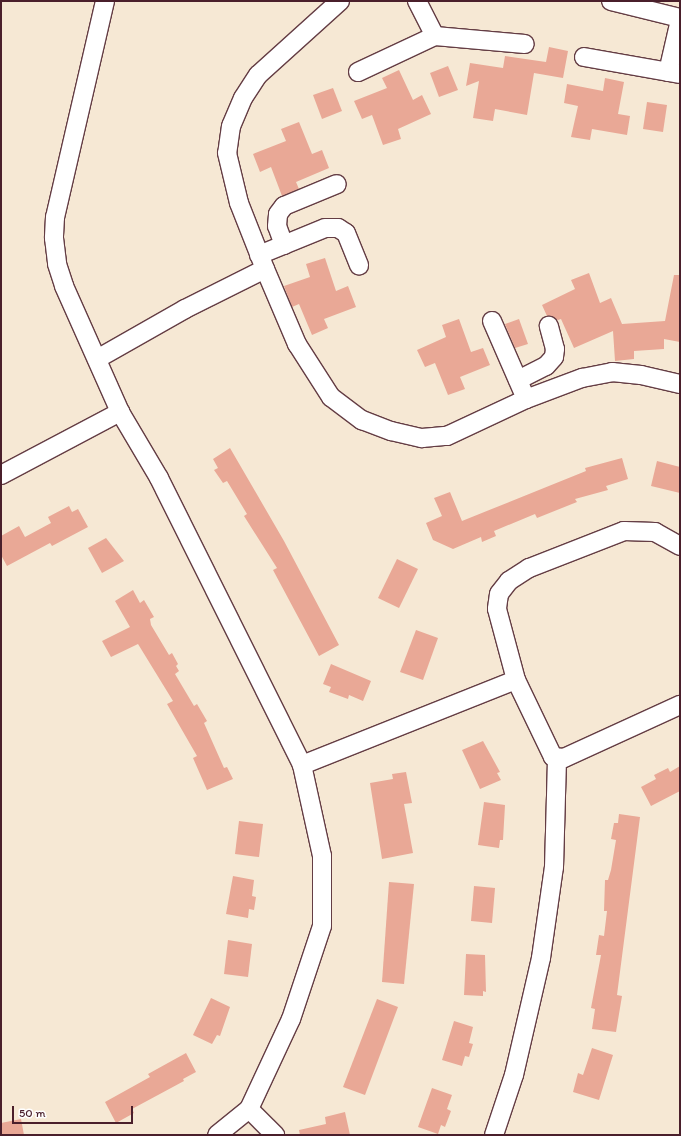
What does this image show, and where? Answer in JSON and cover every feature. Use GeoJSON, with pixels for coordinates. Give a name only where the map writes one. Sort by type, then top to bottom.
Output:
{"type":"FeatureCollection","features":[{"type":"Feature","properties":{"kind":"street"},"geometry":{"type":"LineString","coordinates":[[105,1],[54,228],[56,258],[64,286],[120,412],[158,478],[302,765],[322,856],[322,926],[291,1019],[249,1109],[217,1135]]}},
{"type":"Feature","properties":{"kind":"street"},"geometry":{"type":"LineString","coordinates":[[340,1],[258,75],[243,98],[231,126],[227,153],[239,203],[262,262],[297,344],[331,397],[362,420],[391,431],[422,438],[447,436],[526,399],[582,378],[612,372],[641,375],[680,384]]}},
{"type":"Feature","properties":{"kind":"street"},"geometry":{"type":"LineString","coordinates":[[417,1],[435,36]]}},
{"type":"Feature","properties":{"kind":"street"},"geometry":{"type":"LineString","coordinates":[[584,57],[674,73],[680,19],[611,1]]}},
{"type":"Feature","properties":{"kind":"street"},"geometry":{"type":"LineString","coordinates":[[358,72],[435,36],[525,44]]}},
{"type":"Feature","properties":{"kind":"street"},"geometry":{"type":"LineString","coordinates":[[284,245],[277,226],[278,214],[284,206],[337,184]]}},
{"type":"Feature","properties":{"kind":"street"},"geometry":{"type":"LineString","coordinates":[[96,359],[185,309],[262,262],[284,245],[325,228],[338,228],[346,233],[359,266]]}},
{"type":"Feature","properties":{"kind":"street"},"geometry":{"type":"LineString","coordinates":[[492,321],[526,399]]}},
{"type":"Feature","properties":{"kind":"street"},"geometry":{"type":"LineString","coordinates":[[518,380],[546,366],[554,357],[555,349],[549,326]]}},
{"type":"Feature","properties":{"kind":"street"},"geometry":{"type":"LineString","coordinates":[[1,474],[120,412]]}},
{"type":"Feature","properties":{"kind":"street"},"geometry":{"type":"LineString","coordinates":[[556,758],[549,754],[516,680],[497,610],[499,594],[509,581],[530,568],[624,531],[655,532],[680,546]]}},
{"type":"Feature","properties":{"kind":"street"},"geometry":{"type":"LineString","coordinates":[[302,765],[516,680]]}},
{"type":"Feature","properties":{"kind":"street"},"geometry":{"type":"LineString","coordinates":[[556,758],[680,705]]}},
{"type":"Feature","properties":{"kind":"street"},"geometry":{"type":"LineString","coordinates":[[494,1135],[514,1075],[541,958],[554,867],[556,758]]}},
{"type":"Feature","properties":{"kind":"street"},"geometry":{"type":"LineString","coordinates":[[249,1109],[275,1135]]}},
{"type":"Feature","properties":{"kind":"building"},"geometry":{"type":"Polygon","coordinates":[[[549,47],[568,51],[563,78],[534,73],[527,115],[495,109],[493,121],[473,118],[479,81],[466,86],[470,63],[503,68],[505,56],[546,62],[549,47]]]}},
{"type":"Feature","properties":{"kind":"building"},"geometry":{"type":"Polygon","coordinates":[[[448,66],[458,90],[439,97],[430,73],[448,66]]]}},
{"type":"Feature","properties":{"kind":"building"},"geometry":{"type":"Polygon","coordinates":[[[399,70],[413,100],[422,95],[431,114],[398,129],[401,139],[383,145],[372,115],[362,119],[354,101],[387,88],[382,78],[399,70]]]}},
{"type":"Feature","properties":{"kind":"building"},"geometry":{"type":"Polygon","coordinates":[[[605,78],[624,82],[618,114],[630,116],[627,135],[592,129],[590,140],[571,137],[578,106],[564,103],[567,84],[603,91],[605,78]]]}},
{"type":"Feature","properties":{"kind":"building"},"geometry":{"type":"Polygon","coordinates":[[[333,88],[342,111],[322,119],[313,95],[333,88]]]}},
{"type":"Feature","properties":{"kind":"building"},"geometry":{"type":"Polygon","coordinates":[[[647,102],[667,105],[663,132],[643,129],[647,102]]]}},
{"type":"Feature","properties":{"kind":"building"},"geometry":{"type":"Polygon","coordinates":[[[299,122],[312,154],[322,150],[329,168],[296,182],[299,189],[282,196],[271,167],[260,172],[253,154],[286,141],[281,129],[299,122]]]}},
{"type":"Feature","properties":{"kind":"building"},"geometry":{"type":"Polygon","coordinates":[[[325,258],[336,291],[348,286],[356,307],[324,319],[328,328],[312,335],[299,304],[292,307],[284,286],[310,277],[306,264],[325,258]]]}},
{"type":"Feature","properties":{"kind":"building"},"geometry":{"type":"Polygon","coordinates":[[[589,273],[600,303],[611,298],[622,324],[665,321],[674,275],[680,275],[680,342],[664,339],[664,349],[634,351],[634,359],[615,361],[613,331],[574,348],[561,319],[558,320],[547,316],[542,305],[575,289],[571,280],[589,273]]]}},
{"type":"Feature","properties":{"kind":"building"},"geometry":{"type":"Polygon","coordinates":[[[459,319],[471,352],[483,348],[490,365],[460,377],[465,389],[448,395],[435,363],[425,367],[417,350],[446,337],[442,325],[459,319]]]}},
{"type":"Feature","properties":{"kind":"building"},"geometry":{"type":"Polygon","coordinates":[[[519,319],[528,344],[515,348],[505,324],[519,319]]]}},
{"type":"Feature","properties":{"kind":"building"},"geometry":{"type":"Polygon","coordinates":[[[230,448],[284,541],[339,645],[319,656],[273,570],[277,568],[244,516],[247,514],[227,481],[223,483],[214,470],[218,468],[213,459],[230,448]]]}},
{"type":"Feature","properties":{"kind":"building"},"geometry":{"type":"Polygon","coordinates":[[[622,458],[628,479],[606,486],[608,490],[575,499],[577,502],[537,518],[535,514],[494,531],[496,536],[482,542],[481,537],[453,549],[433,540],[426,523],[442,516],[434,498],[450,492],[462,521],[586,471],[585,468],[622,458]]]}},
{"type":"Feature","properties":{"kind":"building"},"geometry":{"type":"Polygon","coordinates":[[[657,461],[680,467],[680,493],[651,486],[657,461]]]}},
{"type":"Feature","properties":{"kind":"building"},"geometry":{"type":"Polygon","coordinates":[[[69,506],[72,512],[78,509],[88,527],[52,546],[50,543],[7,566],[1,555],[1,536],[19,526],[25,537],[51,523],[48,517],[69,506]]]}},
{"type":"Feature","properties":{"kind":"building"},"geometry":{"type":"Polygon","coordinates":[[[106,538],[124,561],[102,573],[88,548],[106,538]]]}},
{"type":"Feature","properties":{"kind":"building"},"geometry":{"type":"Polygon","coordinates":[[[397,559],[418,569],[399,608],[378,598],[397,559]]]}},
{"type":"Feature","properties":{"kind":"building"},"geometry":{"type":"Polygon","coordinates":[[[133,590],[140,603],[144,600],[154,617],[150,619],[151,625],[169,655],[172,653],[178,664],[176,666],[179,671],[175,674],[194,706],[197,704],[207,721],[204,723],[224,768],[227,767],[233,779],[207,790],[193,758],[197,756],[167,704],[173,701],[138,644],[111,657],[102,641],[130,627],[115,601],[133,590]]]}},
{"type":"Feature","properties":{"kind":"building"},"geometry":{"type":"Polygon","coordinates":[[[416,630],[438,638],[423,680],[400,672],[416,630]]]}},
{"type":"Feature","properties":{"kind":"building"},"geometry":{"type":"Polygon","coordinates":[[[331,664],[371,681],[363,701],[349,695],[348,699],[329,692],[331,687],[323,684],[331,664]]]}},
{"type":"Feature","properties":{"kind":"building"},"geometry":{"type":"Polygon","coordinates":[[[483,741],[500,772],[497,773],[501,780],[480,789],[462,750],[483,741]]]}},
{"type":"Feature","properties":{"kind":"building"},"geometry":{"type":"Polygon","coordinates":[[[680,766],[680,791],[651,806],[641,787],[656,779],[654,775],[668,768],[670,772],[680,766]]]}},
{"type":"Feature","properties":{"kind":"building"},"geometry":{"type":"Polygon","coordinates":[[[406,772],[412,803],[404,804],[413,853],[382,859],[370,783],[393,779],[392,774],[406,772]]]}},
{"type":"Feature","properties":{"kind":"building"},"geometry":{"type":"Polygon","coordinates":[[[484,802],[505,805],[503,840],[500,840],[499,848],[478,845],[484,802]]]}},
{"type":"Feature","properties":{"kind":"building"},"geometry":{"type":"Polygon","coordinates":[[[619,814],[640,817],[617,995],[622,996],[616,1032],[592,1029],[595,1009],[591,1008],[601,955],[596,955],[599,935],[604,936],[607,911],[604,911],[605,880],[608,880],[611,870],[616,840],[611,839],[614,823],[618,823],[619,814]]]}},
{"type":"Feature","properties":{"kind":"building"},"geometry":{"type":"Polygon","coordinates":[[[239,821],[263,824],[259,857],[235,854],[239,821]]]}},
{"type":"Feature","properties":{"kind":"building"},"geometry":{"type":"Polygon","coordinates":[[[233,876],[254,880],[252,896],[256,897],[254,910],[249,909],[248,918],[226,914],[233,876]]]}},
{"type":"Feature","properties":{"kind":"building"},"geometry":{"type":"Polygon","coordinates":[[[389,882],[414,884],[404,984],[382,982],[389,882]]]}},
{"type":"Feature","properties":{"kind":"building"},"geometry":{"type":"Polygon","coordinates":[[[474,886],[495,888],[492,923],[471,921],[474,886]]]}},
{"type":"Feature","properties":{"kind":"building"},"geometry":{"type":"Polygon","coordinates":[[[228,940],[252,944],[248,977],[224,974],[228,940]]]}},
{"type":"Feature","properties":{"kind":"building"},"geometry":{"type":"Polygon","coordinates":[[[466,954],[485,955],[486,992],[483,991],[483,996],[464,995],[466,954]]]}},
{"type":"Feature","properties":{"kind":"building"},"geometry":{"type":"Polygon","coordinates":[[[211,998],[230,1007],[220,1036],[217,1035],[212,1044],[193,1035],[211,998]]]}},
{"type":"Feature","properties":{"kind":"building"},"geometry":{"type":"Polygon","coordinates":[[[377,999],[398,1007],[365,1095],[343,1087],[377,999]]]}},
{"type":"Feature","properties":{"kind":"building"},"geometry":{"type":"Polygon","coordinates":[[[454,1021],[473,1027],[469,1043],[473,1044],[469,1057],[465,1056],[462,1066],[442,1060],[454,1021]]]}},
{"type":"Feature","properties":{"kind":"building"},"geometry":{"type":"Polygon","coordinates":[[[592,1048],[613,1055],[599,1100],[573,1092],[578,1073],[583,1075],[592,1048]]]}},
{"type":"Feature","properties":{"kind":"building"},"geometry":{"type":"Polygon","coordinates":[[[186,1053],[196,1072],[183,1079],[184,1081],[132,1109],[134,1113],[116,1123],[105,1102],[150,1077],[148,1074],[186,1053]]]}},
{"type":"Feature","properties":{"kind":"building"},"geometry":{"type":"Polygon","coordinates":[[[432,1088],[452,1095],[447,1109],[451,1111],[445,1127],[441,1125],[438,1134],[418,1127],[432,1088]]]}},
{"type":"Feature","properties":{"kind":"building"},"geometry":{"type":"Polygon","coordinates":[[[345,1112],[350,1135],[300,1135],[299,1130],[326,1124],[325,1117],[345,1112]]]}},
{"type":"Feature","properties":{"kind":"building"},"geometry":{"type":"Polygon","coordinates":[[[21,1119],[24,1135],[1,1135],[1,1123],[21,1119]]]}}]}
